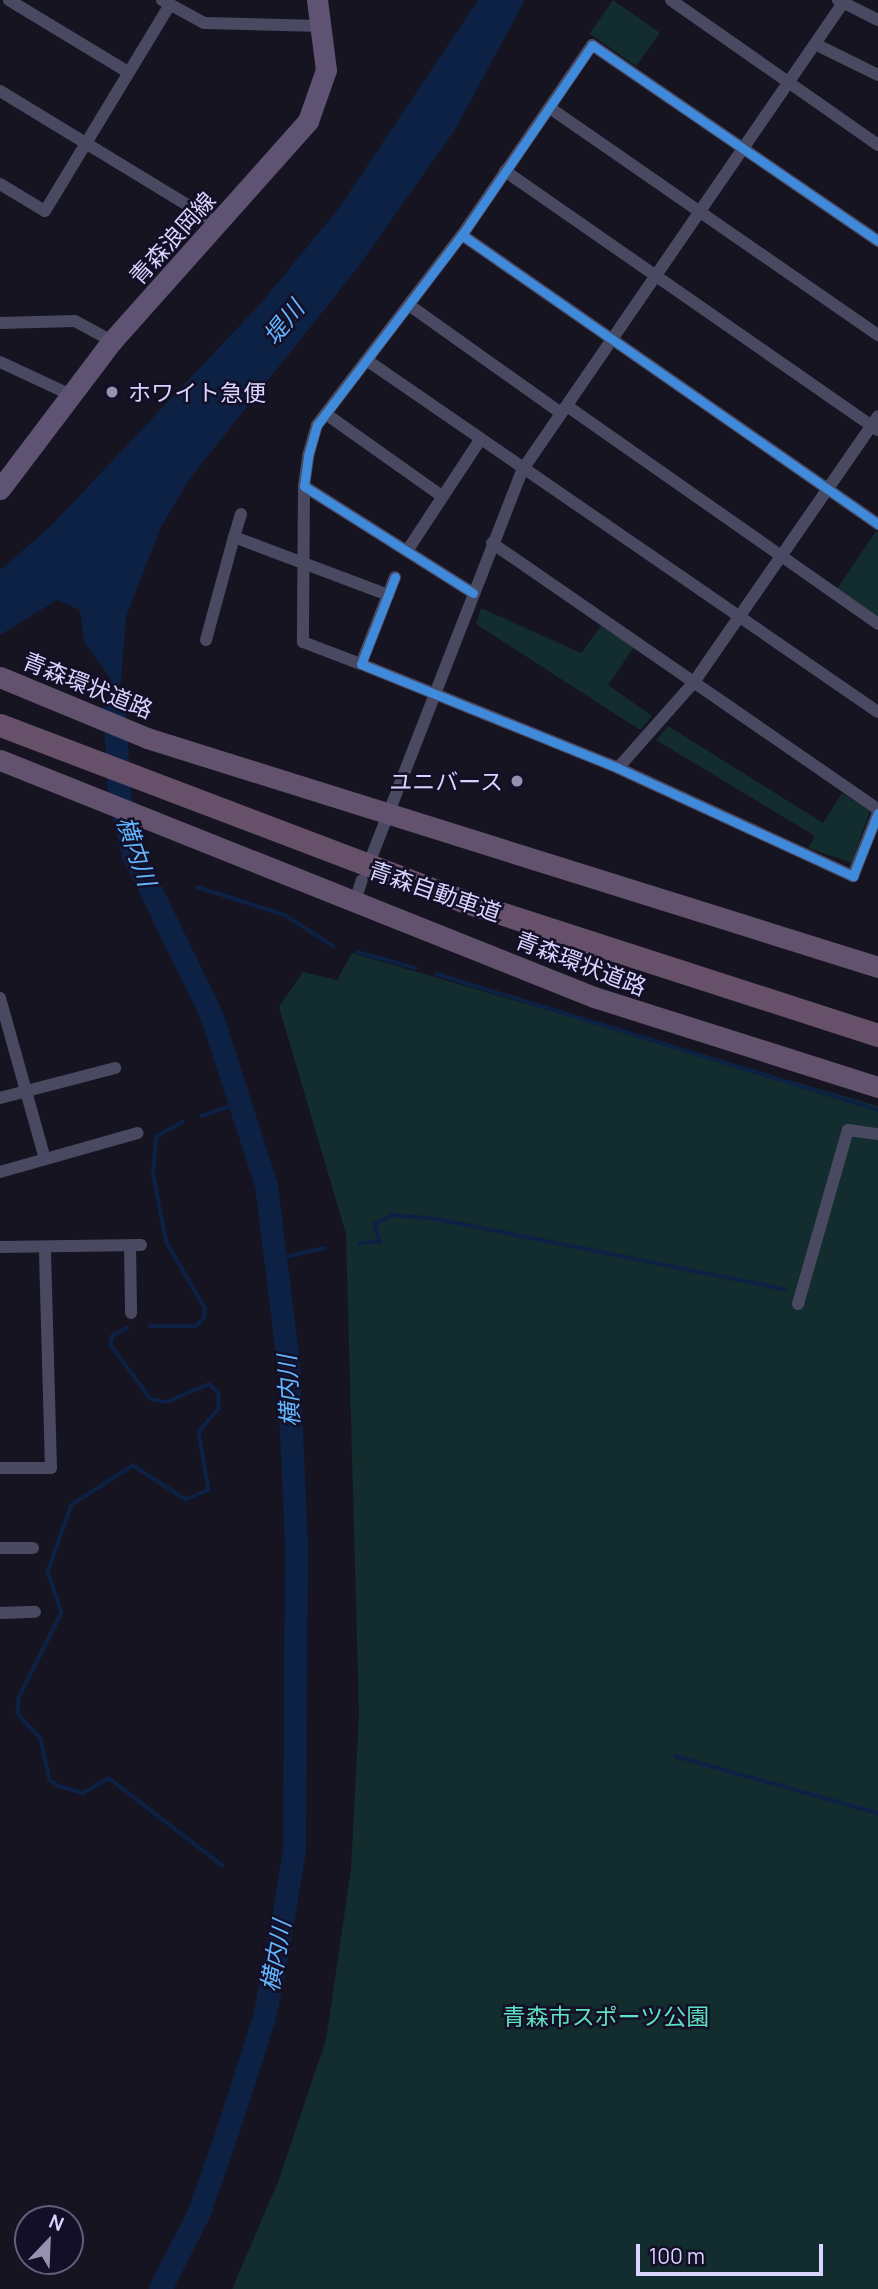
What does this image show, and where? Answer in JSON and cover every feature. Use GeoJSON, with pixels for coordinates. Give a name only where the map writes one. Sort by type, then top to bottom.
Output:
{"type":"FeatureCollection","features":[{"type":"Feature","properties":{"kind":"highway","name":"青森環状道路"},"geometry":{"type":"LineString","coordinates":[[0,677],[148,738],[878,967]]}},
{"type":"Feature","properties":{"kind":"highway","name":"青森自動車道"},"geometry":{"type":"LineString","coordinates":[[0,725],[157,789],[564,936],[878,1035]]}},
{"type":"Feature","properties":{"kind":"highway","name":"青森環状道路"},"geometry":{"type":"LineString","coordinates":[[0,760],[167,831],[705,1037],[878,1087]]}},
{"type":"Feature","properties":{"kind":"main road","name":"青森浪岡線"},"geometry":{"type":"LineString","coordinates":[[0,489],[112,341],[220,225],[308,121],[326,70],[317,0]]}},
{"type":"Feature","properties":{"kind":"street"},"geometry":{"type":"LineString","coordinates":[[9,0],[128,72]]}},
{"type":"Feature","properties":{"kind":"street"},"geometry":{"type":"LineString","coordinates":[[671,0],[878,145]]}},
{"type":"Feature","properties":{"kind":"street"},"geometry":{"type":"LineString","coordinates":[[373,853],[432,693],[523,469],[842,1],[878,20]]}},
{"type":"Feature","properties":{"kind":"street"},"geometry":{"type":"LineString","coordinates":[[0,184],[45,211],[128,72],[165,3],[204,23],[244,29],[321,26]]}},
{"type":"Feature","properties":{"kind":"street"},"geometry":{"type":"LineString","coordinates":[[815,44],[878,75]]}},
{"type":"Feature","properties":{"kind":"street"},"geometry":{"type":"LineString","coordinates":[[492,543],[877,807],[853,876],[618,768],[303,642],[304,486],[310,449],[326,414],[462,235],[592,45],[878,241]]}},
{"type":"Feature","properties":{"kind":"street"},"geometry":{"type":"LineString","coordinates":[[0,91],[220,225]]}},
{"type":"Feature","properties":{"kind":"street"},"geometry":{"type":"LineString","coordinates":[[550,108],[878,335]]}},
{"type":"Feature","properties":{"kind":"street"},"geometry":{"type":"LineString","coordinates":[[505,171],[655,276],[876,424],[694,682],[618,768]]}},
{"type":"Feature","properties":{"kind":"street"},"geometry":{"type":"LineString","coordinates":[[462,235],[611,342],[878,524]]}},
{"type":"Feature","properties":{"kind":"street"},"geometry":{"type":"LineString","coordinates":[[409,305],[878,624]]}},
{"type":"Feature","properties":{"kind":"street"},"geometry":{"type":"LineString","coordinates":[[0,323],[75,321],[112,341]]}},
{"type":"Feature","properties":{"kind":"street"},"geometry":{"type":"LineString","coordinates":[[368,361],[878,712]]}},
{"type":"Feature","properties":{"kind":"street"},"geometry":{"type":"LineString","coordinates":[[0,362],[71,396]]}},
{"type":"Feature","properties":{"kind":"street"},"geometry":{"type":"LineString","coordinates":[[326,414],[442,496]]}},
{"type":"Feature","properties":{"kind":"street"},"geometry":{"type":"LineString","coordinates":[[407,551],[480,440]]}},
{"type":"Feature","properties":{"kind":"street"},"geometry":{"type":"LineString","coordinates":[[304,486],[473,593]]}},
{"type":"Feature","properties":{"kind":"street"},"geometry":{"type":"LineString","coordinates":[[206,640],[242,514]]}},
{"type":"Feature","properties":{"kind":"street"},"geometry":{"type":"LineString","coordinates":[[234,537],[388,595]]}},
{"type":"Feature","properties":{"kind":"street"},"geometry":{"type":"LineString","coordinates":[[361,664],[395,577]]}},
{"type":"Feature","properties":{"kind":"street"},"geometry":{"type":"LineString","coordinates":[[354,904],[362,880]]}},
{"type":"Feature","properties":{"kind":"street"},"geometry":{"type":"LineString","coordinates":[[0,998],[45,1158]]}},
{"type":"Feature","properties":{"kind":"street"},"geometry":{"type":"LineString","coordinates":[[0,1098],[116,1068]]}},
{"type":"Feature","properties":{"kind":"street"},"geometry":{"type":"LineString","coordinates":[[798,1304],[848,1130],[878,1134]]}},
{"type":"Feature","properties":{"kind":"street"},"geometry":{"type":"LineString","coordinates":[[0,1172],[138,1133]]}},
{"type":"Feature","properties":{"kind":"street"},"geometry":{"type":"LineString","coordinates":[[0,1247],[136,1246],[131,1313]]}},
{"type":"Feature","properties":{"kind":"street"},"geometry":{"type":"LineString","coordinates":[[0,1468],[51,1468],[45,1247]]}},
{"type":"Feature","properties":{"kind":"street"},"geometry":{"type":"LineString","coordinates":[[0,1548],[33,1548]]}},
{"type":"Feature","properties":{"kind":"street"},"geometry":{"type":"LineString","coordinates":[[0,1612],[35,1612]]}},
{"type":"Feature","properties":{"kind":"green space"},"geometry":{"type":"Polygon","coordinates":[[[613,0],[660,33],[636,66],[589,34],[613,0]]]}},
{"type":"Feature","properties":{"kind":"green space"},"geometry":{"type":"Polygon","coordinates":[[[876,531],[878,532],[878,617],[837,589],[876,531]]]}},
{"type":"Feature","properties":{"kind":"green space"},"geometry":{"type":"Polygon","coordinates":[[[481,608],[581,653],[601,626],[634,647],[608,685],[652,716],[640,730],[476,624],[481,608]]]}},
{"type":"Feature","properties":{"kind":"green space"},"geometry":{"type":"Polygon","coordinates":[[[668,726],[823,823],[842,793],[870,811],[852,863],[808,848],[815,836],[656,740],[668,726]]]}},
{"type":"Feature","properties":{"kind":"green space","name":"青森市スポーツ公園"},"geometry":{"type":"Polygon","coordinates":[[[352,953],[878,1106],[878,2289],[232,2289],[278,2182],[326,2040],[351,1869],[359,1715],[346,1234],[279,1007],[303,972],[337,980],[352,953]]]}},
{"type":"Feature","properties":{"kind":"water","name":"堤川"},"geometry":{"type":"Polygon","coordinates":[[[478,0],[525,0],[456,128],[359,266],[188,481],[160,529],[126,617],[116,745],[110,678],[84,642],[80,610],[57,600],[0,635],[0,570],[49,528],[262,302],[339,208],[478,0]]]}},
{"type":"Feature","properties":{"kind":"waterway","name":"横内川"},"geometry":{"type":"LineString","coordinates":[[114,707],[119,795],[133,854],[212,1017],[266,1185],[288,1362],[296,1546],[294,1850],[278,1947],[264,2017],[228,2129],[199,2212],[160,2289]]}},
{"type":"Feature","properties":{"kind":"waterway","name":"横内川"},"geometry":{"type":"LineString","coordinates":[[137,863],[147,867]]}},
{"type":"Feature","properties":{"kind":"waterway"},"geometry":{"type":"LineString","coordinates":[[197,887],[285,915],[333,946]]}},
{"type":"Feature","properties":{"kind":"waterway"},"geometry":{"type":"LineString","coordinates":[[357,952],[416,968]]}},
{"type":"Feature","properties":{"kind":"waterway"},"geometry":{"type":"LineString","coordinates":[[437,974],[878,1110]]}},
{"type":"Feature","properties":{"kind":"waterway"},"geometry":{"type":"LineString","coordinates":[[202,1116],[243,1102]]}},
{"type":"Feature","properties":{"kind":"waterway"},"geometry":{"type":"LineString","coordinates":[[150,1326],[196,1326],[204,1318],[205,1309],[166,1242],[153,1174],[156,1137],[182,1122]]}},
{"type":"Feature","properties":{"kind":"waterway"},"geometry":{"type":"LineString","coordinates":[[359,1243],[380,1242],[374,1225],[392,1215],[437,1219],[785,1289]]}},
{"type":"Feature","properties":{"kind":"waterway"},"geometry":{"type":"LineString","coordinates":[[276,1259],[324,1248]]}},
{"type":"Feature","properties":{"kind":"waterway"},"geometry":{"type":"LineString","coordinates":[[128,1328],[113,1336],[111,1345],[151,1399],[167,1402],[209,1384],[219,1393],[219,1409],[199,1432],[209,1490],[186,1500],[133,1466],[72,1505],[48,1572],[62,1613],[19,1698],[18,1714],[41,1739],[50,1780],[59,1786],[83,1793],[109,1778],[222,1865]]}},
{"type":"Feature","properties":{"kind":"waterway"},"geometry":{"type":"LineString","coordinates":[[675,1756],[878,1813]]}},
{"type":"Feature","properties":{"kind":"cycle path"},"geometry":{"type":"LineString","coordinates":[[473,593],[304,486],[308,456],[317,425],[462,235],[592,45],[878,241]]}},
{"type":"Feature","properties":{"kind":"cycle path"},"geometry":{"type":"LineString","coordinates":[[462,235],[878,524]]}},
{"type":"Feature","properties":{"kind":"cycle path"},"geometry":{"type":"LineString","coordinates":[[395,577],[361,664],[618,768],[853,876],[878,813]]}},
{"type":"Feature","properties":{"kind":"place","name":"ホワイト急便"},"geometry":{"type":"Point","coordinates":[112,392]}},
{"type":"Feature","properties":{"kind":"place","name":"ユニバース"},"geometry":{"type":"Point","coordinates":[517,781]}}]}
